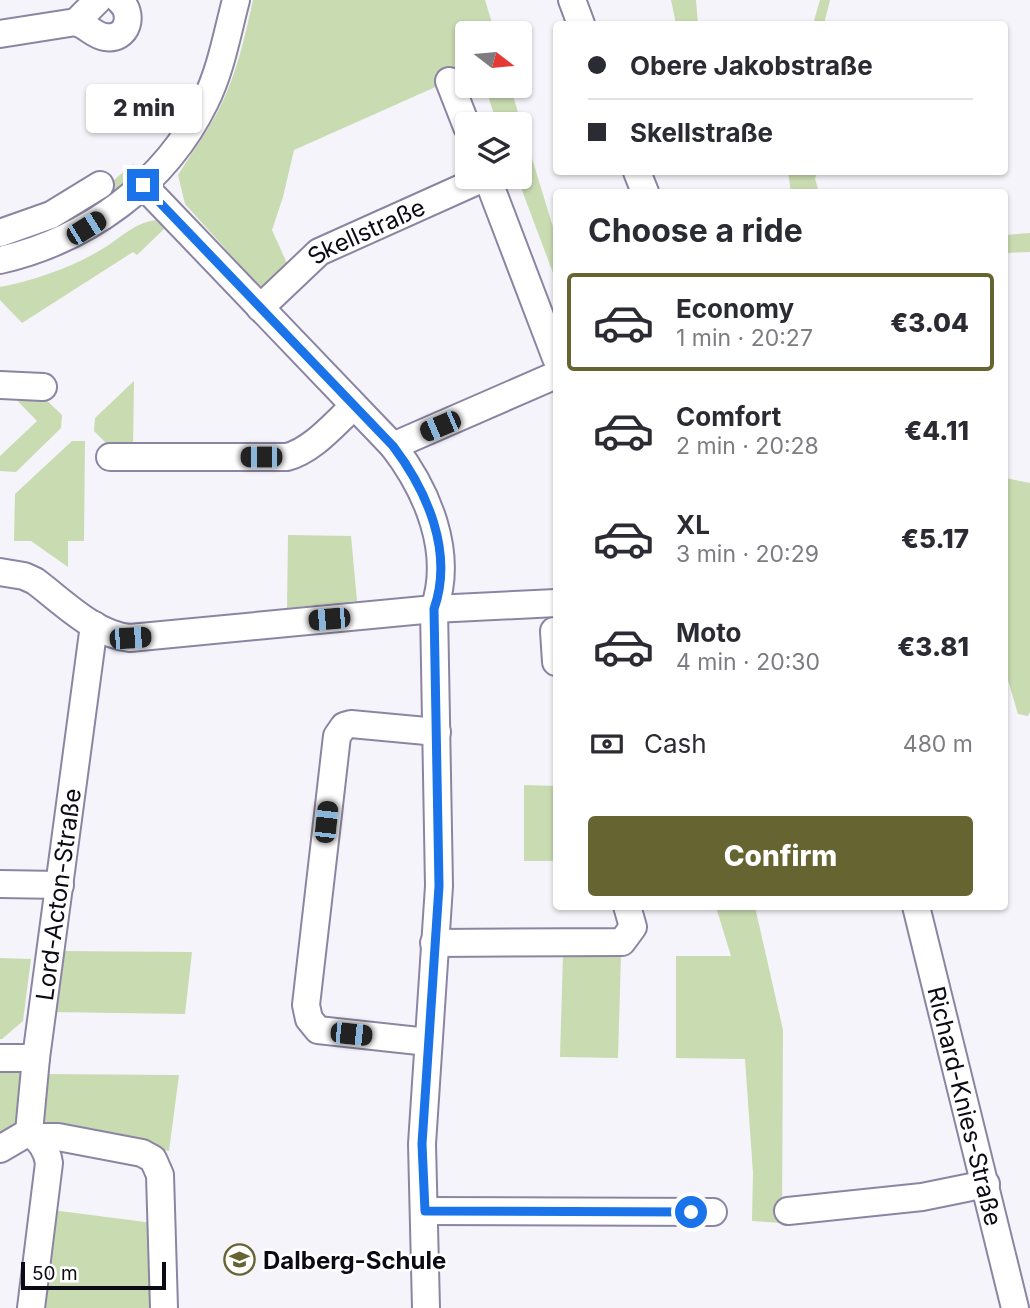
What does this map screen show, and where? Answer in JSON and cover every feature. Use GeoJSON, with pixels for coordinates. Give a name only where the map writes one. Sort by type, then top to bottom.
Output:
{"type":"FeatureCollection","features":[{"type":"Feature","properties":{"kind":"street"},"geometry":{"type":"LineString","coordinates":[[76,22],[98,0]]}},
{"type":"Feature","properties":{"kind":"street"},"geometry":{"type":"LineString","coordinates":[[0,34],[76,22],[100,36],[118,35],[128,24],[129,17],[127,9],[119,0]]}},
{"type":"Feature","properties":{"kind":"street"},"geometry":{"type":"LineString","coordinates":[[0,260],[37,250],[86,228],[124,202],[143,185],[178,145],[205,103],[222,57],[236,0]]}},
{"type":"Feature","properties":{"kind":"street"},"geometry":{"type":"LineString","coordinates":[[572,0],[581,21]]}},
{"type":"Feature","properties":{"kind":"street"},"geometry":{"type":"LineString","coordinates":[[449,81],[461,112]]}},
{"type":"Feature","properties":{"kind":"street"},"geometry":{"type":"LineString","coordinates":[[0,233],[51,215],[100,185]]}},
{"type":"Feature","properties":{"kind":"street"},"geometry":{"type":"LineString","coordinates":[[143,185],[393,446],[418,482],[432,516],[440,569],[440,589],[434,609],[439,886],[422,1144],[426,1308]]}},
{"type":"Feature","properties":{"kind":"street","name":"Skellstraße"},"geometry":{"type":"LineString","coordinates":[[260,308],[319,252],[459,189]]}},
{"type":"Feature","properties":{"kind":"street","name":"Skellstraße"},"geometry":{"type":"LineString","coordinates":[[491,189],[553,350]]}},
{"type":"Feature","properties":{"kind":"street"},"geometry":{"type":"LineString","coordinates":[[393,446],[553,376]]}},
{"type":"Feature","properties":{"kind":"street"},"geometry":{"type":"LineString","coordinates":[[0,385],[44,387]]}},
{"type":"Feature","properties":{"kind":"street"},"geometry":{"type":"LineString","coordinates":[[110,457],[287,457],[299,454],[354,406]]}},
{"type":"Feature","properties":{"kind":"street"},"geometry":{"type":"LineString","coordinates":[[0,572],[24,576],[35,581],[94,625],[116,636],[130,638],[434,609],[553,603]]}},
{"type":"Feature","properties":{"kind":"street","name":"Lord-Acton-Straße"},"geometry":{"type":"LineString","coordinates":[[32,1134],[36,1058],[94,625]]}},
{"type":"Feature","properties":{"kind":"street"},"geometry":{"type":"LineString","coordinates":[[428,1042],[325,1032],[312,1025],[306,1005],[337,736],[344,726],[351,724],[437,732]]}},
{"type":"Feature","properties":{"kind":"street"},"geometry":{"type":"LineString","coordinates":[[0,884],[60,885]]}},
{"type":"Feature","properties":{"kind":"street"},"geometry":{"type":"LineString","coordinates":[[434,943],[622,942],[633,927],[628,910]]}},
{"type":"Feature","properties":{"kind":"street","name":"Richard-Knies-Straße"},"geometry":{"type":"LineString","coordinates":[[917,910],[1015,1308]]}},
{"type":"Feature","properties":{"kind":"street"},"geometry":{"type":"LineString","coordinates":[[0,1058],[36,1058]]}},
{"type":"Feature","properties":{"kind":"street"},"geometry":{"type":"LineString","coordinates":[[31,1308],[49,1163],[45,1151],[32,1134]]}},
{"type":"Feature","properties":{"kind":"street"},"geometry":{"type":"LineString","coordinates":[[0,1149],[32,1134],[142,1153],[156,1162],[160,1175],[164,1308]]}},
{"type":"Feature","properties":{"kind":"street"},"geometry":{"type":"LineString","coordinates":[[788,1211],[934,1195],[986,1184]]}},
{"type":"Feature","properties":{"kind":"street"},"geometry":{"type":"LineString","coordinates":[[425,1211],[713,1212]]}},
{"type":"Feature","properties":{"kind":"green space"},"geometry":{"type":"Polygon","coordinates":[[[253,0],[485,0],[491,21],[455,21],[455,78],[294,150],[272,230],[290,270],[273,287],[260,287],[185,204],[178,175],[221,105],[240,54],[253,0]]]}},
{"type":"Feature","properties":{"kind":"green space"},"geometry":{"type":"Polygon","coordinates":[[[671,0],[696,0],[698,21],[675,21],[671,0]]]}},
{"type":"Feature","properties":{"kind":"green space"},"geometry":{"type":"Polygon","coordinates":[[[820,0],[830,0],[825,21],[814,21],[820,0]]]}},
{"type":"Feature","properties":{"kind":"green space"},"geometry":{"type":"Polygon","coordinates":[[[489,98],[514,98],[518,112],[493,112],[489,98]]]}},
{"type":"Feature","properties":{"kind":"green space"},"geometry":{"type":"Polygon","coordinates":[[[532,158],[553,227],[553,273],[522,189],[532,189],[532,158]]]}},
{"type":"Feature","properties":{"kind":"green space"},"geometry":{"type":"Polygon","coordinates":[[[133,164],[139,170],[91,207],[39,234],[0,246],[0,238],[96,195],[133,164]]]}},
{"type":"Feature","properties":{"kind":"green space"},"geometry":{"type":"Polygon","coordinates":[[[788,175],[816,175],[818,189],[791,189],[788,175]]]}},
{"type":"Feature","properties":{"kind":"green space"},"geometry":{"type":"Polygon","coordinates":[[[157,220],[165,228],[137,255],[133,252],[22,323],[0,300],[0,287],[41,277],[67,267],[104,248],[135,227],[157,220]]]}},
{"type":"Feature","properties":{"kind":"green space"},"geometry":{"type":"Polygon","coordinates":[[[1030,233],[1030,252],[1008,253],[1008,235],[1030,233]]]}},
{"type":"Feature","properties":{"kind":"green space"},"geometry":{"type":"Polygon","coordinates":[[[134,381],[133,450],[113,450],[94,431],[95,418],[134,381]]]}},
{"type":"Feature","properties":{"kind":"green space"},"geometry":{"type":"Polygon","coordinates":[[[8,391],[38,392],[62,415],[61,428],[16,472],[0,471],[0,456],[37,421],[8,391]]]}},
{"type":"Feature","properties":{"kind":"green space"},"geometry":{"type":"Polygon","coordinates":[[[72,441],[85,441],[84,541],[68,541],[68,567],[31,541],[14,541],[15,494],[72,441]]]}},
{"type":"Feature","properties":{"kind":"green space"},"geometry":{"type":"Polygon","coordinates":[[[1008,479],[1030,483],[1030,712],[1028,716],[1018,714],[1008,680],[1008,479]]]}},
{"type":"Feature","properties":{"kind":"green space"},"geometry":{"type":"Polygon","coordinates":[[[288,535],[351,536],[357,601],[287,608],[288,535]]]}},
{"type":"Feature","properties":{"kind":"green space"},"geometry":{"type":"Polygon","coordinates":[[[524,785],[553,786],[553,861],[524,861],[524,785]]]}},
{"type":"Feature","properties":{"kind":"green space"},"geometry":{"type":"Polygon","coordinates":[[[717,910],[756,910],[783,1030],[782,1223],[752,1221],[753,1173],[745,1059],[676,1058],[676,956],[731,956],[717,910]]]}},
{"type":"Feature","properties":{"kind":"green space"},"geometry":{"type":"Polygon","coordinates":[[[58,951],[192,952],[185,1014],[50,1012],[58,951]]]}},
{"type":"Feature","properties":{"kind":"green space"},"geometry":{"type":"Polygon","coordinates":[[[563,954],[621,955],[618,1058],[560,1057],[563,954]]]}},
{"type":"Feature","properties":{"kind":"green space"},"geometry":{"type":"Polygon","coordinates":[[[0,958],[31,959],[23,1021],[2,1039],[0,1039],[0,958]]]}},
{"type":"Feature","properties":{"kind":"green space"},"geometry":{"type":"Polygon","coordinates":[[[0,1065],[25,1070],[22,1120],[0,1141],[0,1065]]]}},
{"type":"Feature","properties":{"kind":"green space"},"geometry":{"type":"Polygon","coordinates":[[[41,1074],[179,1075],[169,1151],[44,1124],[37,1113],[41,1074]]]}},
{"type":"Feature","properties":{"kind":"green space"},"geometry":{"type":"Polygon","coordinates":[[[52,1210],[153,1223],[156,1308],[39,1308],[52,1210]]]}},
{"type":"Feature","properties":{"kind":"place","name":"Dalberg-Schule"},"geometry":{"type":"Point","coordinates":[240,1260]}},
{"type":"Feature","properties":{"kind":"route"},"geometry":{"type":"LineString","coordinates":[[143,185],[393,446],[418,482],[432,516],[440,569],[440,589],[434,609],[439,886],[422,1144],[425,1211],[691,1212]]}}]}
